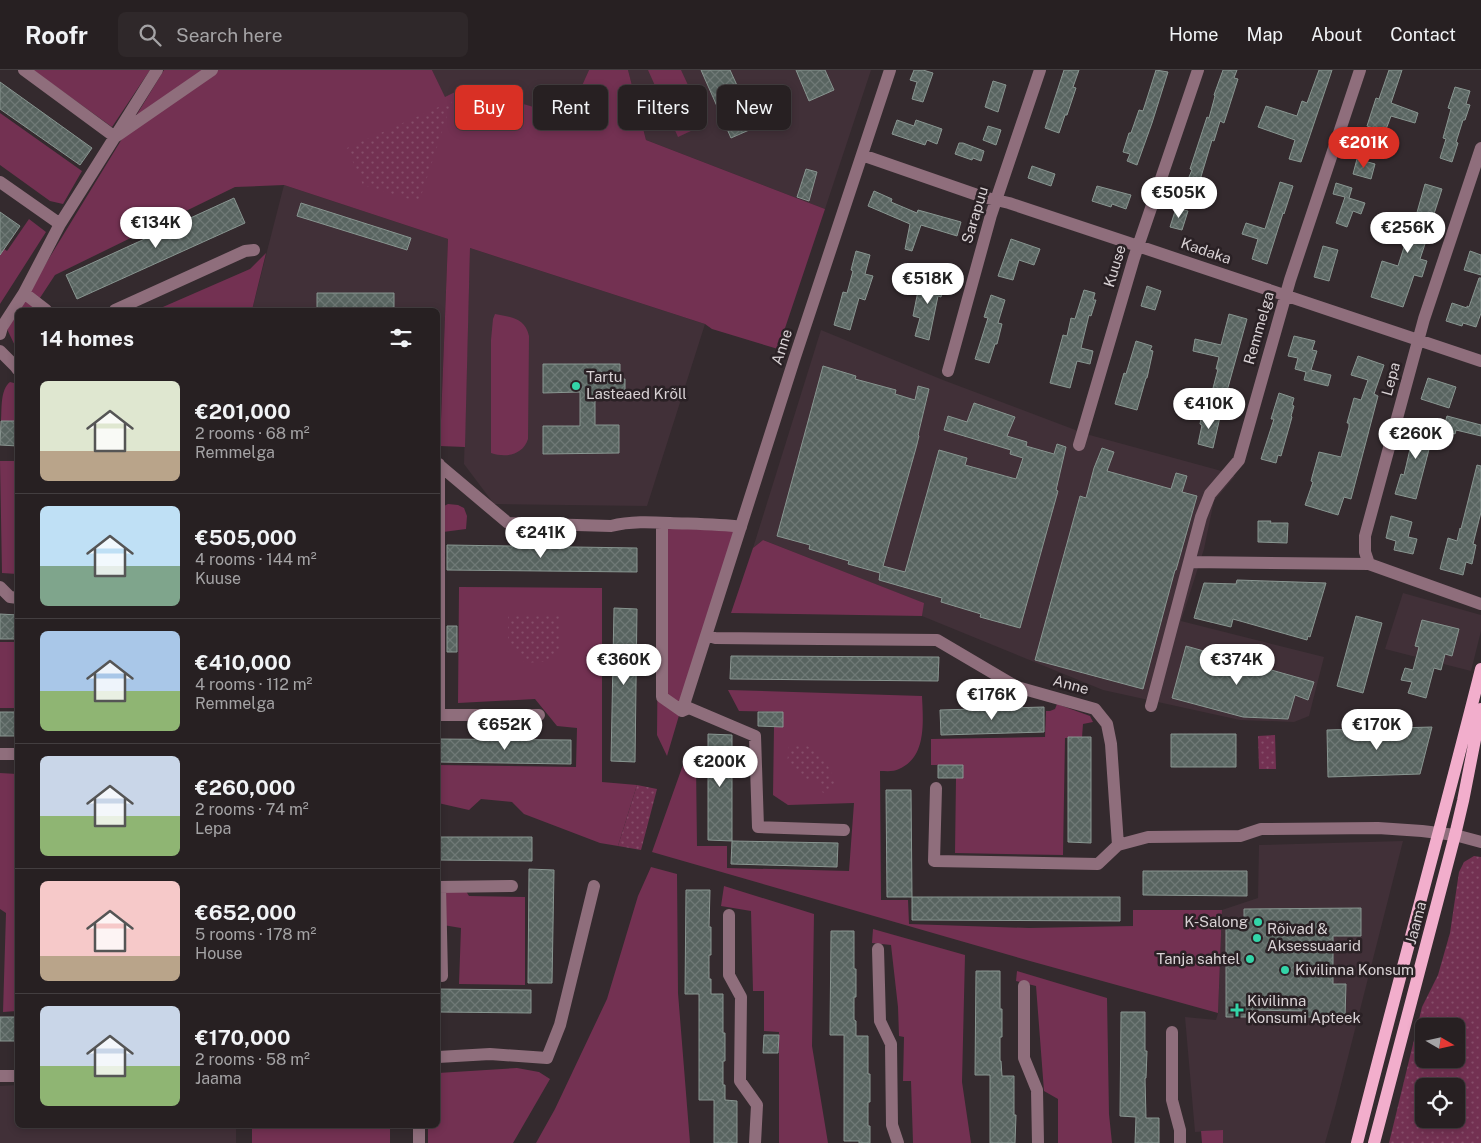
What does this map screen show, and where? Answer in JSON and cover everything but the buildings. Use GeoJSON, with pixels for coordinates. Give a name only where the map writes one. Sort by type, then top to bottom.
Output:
{"type":"FeatureCollection","features":[{"type":"Feature","properties":{"kind":"main road","name":"Jaama"},"geometry":{"type":"LineString","coordinates":[[1357,1143],[1481,669]]}},
{"type":"Feature","properties":{"kind":"main road","name":"Jaama"},"geometry":{"type":"LineString","coordinates":[[1374,1143],[1456,835],[1481,709]]}},
{"type":"Feature","properties":{"kind":"street"},"geometry":{"type":"LineString","coordinates":[[24,70],[115,137]]}},
{"type":"Feature","properties":{"kind":"street"},"geometry":{"type":"LineString","coordinates":[[0,334],[2,327],[24,293],[60,224],[157,70]]}},
{"type":"Feature","properties":{"kind":"street"},"geometry":{"type":"LineString","coordinates":[[115,137],[212,70]]}},
{"type":"Feature","properties":{"kind":"street","name":"Anne"},"geometry":{"type":"LineString","coordinates":[[682,711],[794,360],[890,70]]}},
{"type":"Feature","properties":{"kind":"street","name":"Sarapuu"},"geometry":{"type":"LineString","coordinates":[[948,371],[996,200],[1040,70]]}},
{"type":"Feature","properties":{"kind":"street","name":"Kuuse"},"geometry":{"type":"LineString","coordinates":[[1079,445],[1138,246],[1198,70]]}},
{"type":"Feature","properties":{"kind":"street","name":"Remmelga"},"geometry":{"type":"LineString","coordinates":[[1151,706],[1201,517],[1210,494],[1239,460],[1285,295],[1360,70]]}},
{"type":"Feature","properties":{"kind":"street","name":"Lepa"},"geometry":{"type":"LineString","coordinates":[[1369,564],[1365,552],[1365,536],[1424,319],[1481,148]]}},
{"type":"Feature","properties":{"kind":"street","name":"Kadaka"},"geometry":{"type":"LineString","coordinates":[[862,155],[1481,362]]}},
{"type":"Feature","properties":{"kind":"street"},"geometry":{"type":"LineString","coordinates":[[0,182],[60,224]]}},
{"type":"Feature","properties":{"kind":"street"},"geometry":{"type":"LineString","coordinates":[[119,308],[245,251],[254,250]]}},
{"type":"Feature","properties":{"kind":"street"},"geometry":{"type":"LineString","coordinates":[[24,293],[43,308]]}},
{"type":"Feature","properties":{"kind":"street"},"geometry":{"type":"LineString","coordinates":[[0,351],[15,366]]}},
{"type":"Feature","properties":{"kind":"street"},"geometry":{"type":"LineString","coordinates":[[440,466],[508,523],[611,526],[625,522],[716,524],[741,528]]}},
{"type":"Feature","properties":{"kind":"street"},"geometry":{"type":"LineString","coordinates":[[662,523],[662,697],[682,711],[689,708],[755,736],[758,827],[844,830]]}},
{"type":"Feature","properties":{"kind":"street"},"geometry":{"type":"LineString","coordinates":[[1189,562],[1369,564],[1481,604]]}},
{"type":"Feature","properties":{"kind":"street"},"geometry":{"type":"LineString","coordinates":[[0,587],[10,597],[15,598]]}},
{"type":"Feature","properties":{"kind":"street","name":"Anne"},"geometry":{"type":"LineString","coordinates":[[707,635],[715,638],[937,640],[1017,687],[1094,708],[1107,724],[1111,744],[1118,845]]}},
{"type":"Feature","properties":{"kind":"street"},"geometry":{"type":"LineString","coordinates":[[440,715],[539,715]]}},
{"type":"Feature","properties":{"kind":"street"},"geometry":{"type":"LineString","coordinates":[[0,754],[15,754]]}},
{"type":"Feature","properties":{"kind":"street"},"geometry":{"type":"LineString","coordinates":[[936,788],[934,861],[1098,864],[1118,845],[1148,837],[1240,836],[1261,829],[1378,828],[1439,832],[1481,842]]}},
{"type":"Feature","properties":{"kind":"street"},"geometry":{"type":"LineString","coordinates":[[440,887],[512,886]]}},
{"type":"Feature","properties":{"kind":"street"},"geometry":{"type":"LineString","coordinates":[[440,1056],[490,1054],[547,1058],[560,1025],[594,886]]}},
{"type":"Feature","properties":{"kind":"street"},"geometry":{"type":"LineString","coordinates":[[729,915],[729,975],[741,997],[740,1081],[757,1105],[755,1143]]}},
{"type":"Feature","properties":{"kind":"street"},"geometry":{"type":"LineString","coordinates":[[440,917],[442,976]]}},
{"type":"Feature","properties":{"kind":"street"},"geometry":{"type":"LineString","coordinates":[[878,949],[880,1020],[891,1044],[892,1125],[898,1143]]}},
{"type":"Feature","properties":{"kind":"street"},"geometry":{"type":"LineString","coordinates":[[1024,986],[1024,1058],[1037,1090],[1038,1143]]}},
{"type":"Feature","properties":{"kind":"street"},"geometry":{"type":"LineString","coordinates":[[1172,1032],[1172,1100],[1180,1130],[1180,1143]]}},
{"type":"Feature","properties":{"kind":"street"},"geometry":{"type":"LineString","coordinates":[[0,1076],[15,1076]]}},
{"type":"Feature","properties":{"kind":"street"},"geometry":{"type":"LineString","coordinates":[[419,1128],[419,1143]]}},
{"type":"Feature","properties":{"kind":"shaded area"},"geometry":{"type":"Polygon","coordinates":[[[33,70],[150,70],[112,127],[33,70]]]}},
{"type":"Feature","properties":{"kind":"shaded area"},"geometry":{"type":"Polygon","coordinates":[[[164,70],[432,70],[445,97],[455,92],[455,130],[523,130],[523,104],[533,107],[533,130],[608,130],[608,85],[582,85],[589,70],[628,70],[632,85],[618,85],[618,130],[643,130],[646,140],[825,209],[778,349],[712,329],[705,324],[470,248],[465,447],[440,446],[448,239],[284,185],[235,187],[55,275],[33,308],[17,308],[164,70]]]}},
{"type":"Feature","properties":{"kind":"shaded area"},"geometry":{"type":"Polygon","coordinates":[[[432,70],[589,70],[583,85],[533,85],[533,107],[523,104],[523,85],[455,85],[455,93],[445,98],[432,70]]]}},
{"type":"Feature","properties":{"kind":"shaded area"},"geometry":{"type":"Polygon","coordinates":[[[628,70],[871,70],[825,209],[646,140],[643,130],[707,130],[707,85],[632,85],[628,70]]]}},
{"type":"Feature","properties":{"kind":"shaded area"},"geometry":{"type":"Polygon","coordinates":[[[648,70],[681,70],[688,85],[655,85],[648,70]]]}},
{"type":"Feature","properties":{"kind":"shaded area"},"geometry":{"type":"Polygon","coordinates":[[[452,101],[419,202],[363,185],[347,148],[452,101]]]}},
{"type":"Feature","properties":{"kind":"shaded area"},"geometry":{"type":"Polygon","coordinates":[[[0,113],[82,171],[63,204],[50,201],[0,165],[0,113]]]}},
{"type":"Feature","properties":{"kind":"shaded area"},"geometry":{"type":"Polygon","coordinates":[[[675,130],[693,130],[678,137],[675,130]]]}},
{"type":"Feature","properties":{"kind":"shaded area"},"geometry":{"type":"Polygon","coordinates":[[[284,185],[448,239],[440,446],[440,308],[253,308],[284,185]]]}},
{"type":"Feature","properties":{"kind":"shaded area"},"geometry":{"type":"Polygon","coordinates":[[[29,219],[46,232],[0,304],[0,246],[7,251],[29,219]]]}},
{"type":"Feature","properties":{"kind":"shaded area","name":"Tartu Lasteaed Krõll"},"geometry":{"type":"Polygon","coordinates":[[[470,248],[705,324],[647,506],[494,504],[464,464],[470,248]]]}},
{"type":"Feature","properties":{"kind":"shaded area"},"geometry":{"type":"Polygon","coordinates":[[[266,253],[252,308],[161,308],[250,269],[266,253]]]}},
{"type":"Feature","properties":{"kind":"shaded area"},"geometry":{"type":"Polygon","coordinates":[[[15,311],[15,346],[7,329],[10,319],[15,311]]]}},
{"type":"Feature","properties":{"kind":"shaded area"},"geometry":{"type":"Polygon","coordinates":[[[495,314],[521,322],[529,336],[528,439],[522,449],[508,455],[491,453],[491,340],[495,314]]]}},
{"type":"Feature","properties":{"kind":"shaded area"},"geometry":{"type":"Polygon","coordinates":[[[821,330],[943,380],[1086,434],[1235,476],[1214,501],[1204,549],[1181,621],[1324,657],[1309,716],[1294,722],[1240,720],[1103,690],[922,616],[923,603],[763,540],[753,548],[821,330]]]}},
{"type":"Feature","properties":{"kind":"shaded area"},"geometry":{"type":"Polygon","coordinates":[[[10,382],[15,383],[15,421],[1,421],[3,395],[10,382]]]}},
{"type":"Feature","properties":{"kind":"shaded area"},"geometry":{"type":"Polygon","coordinates":[[[0,461],[15,461],[15,574],[2,573],[0,461]]]}},
{"type":"Feature","properties":{"kind":"shaded area"},"geometry":{"type":"Polygon","coordinates":[[[448,504],[464,508],[467,516],[466,529],[443,532],[444,506],[448,504]]]}},
{"type":"Feature","properties":{"kind":"shaded area"},"geometry":{"type":"Polygon","coordinates":[[[659,523],[736,523],[667,756],[657,735],[659,523]]]}},
{"type":"Feature","properties":{"kind":"shaded area"},"geometry":{"type":"Polygon","coordinates":[[[763,540],[924,603],[922,616],[731,613],[753,548],[763,540]]]}},
{"type":"Feature","properties":{"kind":"shaded area"},"geometry":{"type":"Polygon","coordinates":[[[459,587],[602,588],[602,782],[637,785],[618,846],[600,843],[524,814],[512,802],[481,799],[469,810],[440,803],[440,765],[576,767],[577,728],[557,726],[535,699],[458,703],[459,587]]]}},
{"type":"Feature","properties":{"kind":"shaded area"},"geometry":{"type":"Polygon","coordinates":[[[1403,593],[1481,615],[1481,631],[1471,671],[1385,649],[1403,593]]]}},
{"type":"Feature","properties":{"kind":"shaded area"},"geometry":{"type":"Polygon","coordinates":[[[508,616],[560,616],[560,647],[553,661],[525,663],[508,642],[508,616]]]}},
{"type":"Feature","properties":{"kind":"shaded area"},"geometry":{"type":"Polygon","coordinates":[[[0,642],[15,642],[15,708],[0,708],[0,642]]]}},
{"type":"Feature","properties":{"kind":"shaded area"},"geometry":{"type":"Polygon","coordinates":[[[728,690],[922,696],[923,727],[915,756],[897,770],[880,771],[881,900],[908,900],[909,924],[1029,928],[1133,926],[1133,910],[1222,910],[1218,1013],[652,852],[684,762],[696,764],[697,846],[727,846],[727,868],[849,871],[854,803],[788,805],[773,795],[774,727],[783,727],[783,712],[739,711],[728,690]]]}},
{"type":"Feature","properties":{"kind":"shaded area"},"geometry":{"type":"Polygon","coordinates":[[[1057,704],[1090,716],[1093,722],[1083,724],[1082,737],[1065,738],[1063,855],[955,853],[956,778],[963,778],[963,765],[931,765],[931,739],[1045,737],[1046,711],[1055,709],[1057,704]]]}},
{"type":"Feature","properties":{"kind":"shaded area"},"geometry":{"type":"Polygon","coordinates":[[[1275,735],[1276,769],[1259,769],[1258,736],[1275,735]]]}},
{"type":"Feature","properties":{"kind":"shaded area"},"geometry":{"type":"Polygon","coordinates":[[[805,744],[822,758],[831,772],[835,786],[823,793],[816,779],[809,781],[787,764],[789,745],[805,744]]]}},
{"type":"Feature","properties":{"kind":"shaded area"},"geometry":{"type":"Polygon","coordinates":[[[0,773],[15,774],[15,1011],[3,1012],[6,913],[0,909],[0,773]]]}},
{"type":"Feature","properties":{"kind":"shaded area"},"geometry":{"type":"Polygon","coordinates":[[[637,785],[657,789],[641,850],[618,846],[637,785]]]}},
{"type":"Feature","properties":{"kind":"shaded area"},"geometry":{"type":"Polygon","coordinates":[[[1403,841],[1325,1143],[1223,1143],[1223,1130],[1195,1132],[1185,1017],[1216,1020],[1218,1013],[1222,910],[1258,898],[1259,845],[1403,841]]]}},
{"type":"Feature","properties":{"kind":"shaded area"},"geometry":{"type":"Polygon","coordinates":[[[1474,856],[1481,857],[1481,1143],[1389,1143],[1415,1036],[1415,1068],[1465,1068],[1465,1018],[1419,1018],[1422,1007],[1438,975],[1450,933],[1459,872],[1464,862],[1474,856]]]}},
{"type":"Feature","properties":{"kind":"shaded area"},"geometry":{"type":"Polygon","coordinates":[[[651,867],[677,874],[678,993],[690,1143],[536,1143],[555,1109],[607,999],[638,896],[651,867]]]}},
{"type":"Feature","properties":{"kind":"shaded area"},"geometry":{"type":"Polygon","coordinates":[[[442,882],[461,883],[469,896],[525,897],[525,985],[459,984],[461,928],[443,925],[442,882]]]}},
{"type":"Feature","properties":{"kind":"shaded area"},"geometry":{"type":"Polygon","coordinates":[[[724,886],[814,914],[812,1046],[828,1143],[779,1143],[779,1032],[764,1031],[764,991],[753,991],[751,911],[721,906],[724,886]]]}},
{"type":"Feature","properties":{"kind":"shaded area"},"geometry":{"type":"Polygon","coordinates":[[[873,929],[965,955],[962,1082],[971,1143],[913,1143],[911,1081],[903,1081],[904,1037],[899,1036],[898,1007],[891,945],[872,943],[873,929]]]}},
{"type":"Feature","properties":{"kind":"shaded area"},"geometry":{"type":"Polygon","coordinates":[[[1017,971],[1107,998],[1109,1114],[1112,1143],[1058,1143],[1058,1099],[1044,1091],[1036,986],[1016,981],[1017,971]]]}},
{"type":"Feature","properties":{"kind":"shaded area"},"geometry":{"type":"Polygon","coordinates":[[[517,1068],[539,1072],[550,1079],[513,1143],[428,1143],[428,1128],[440,1128],[440,1073],[517,1068]]]}},
{"type":"Feature","properties":{"kind":"shaded area"},"geometry":{"type":"Polygon","coordinates":[[[15,1085],[15,1128],[236,1128],[236,1143],[0,1143],[0,1086],[15,1085]]]}},
{"type":"Feature","properties":{"kind":"shaded area"},"geometry":{"type":"Polygon","coordinates":[[[252,1128],[390,1128],[390,1143],[252,1143],[252,1128]]]}},
{"type":"Feature","properties":{"kind":"shaded area"},"geometry":{"type":"Polygon","coordinates":[[[1223,1130],[1223,1143],[1202,1143],[1201,1131],[1223,1130]]]}},
{"type":"Feature","properties":{"kind":"place","name":"Tartu Lasteaed Krõll"},"geometry":{"type":"Point","coordinates":[576,386]}},
{"type":"Feature","properties":{"kind":"place","name":"K-Salong"},"geometry":{"type":"Point","coordinates":[1258,922]}},
{"type":"Feature","properties":{"kind":"place","name":"Rõivad & Aksessuaarid"},"geometry":{"type":"Point","coordinates":[1257,938]}},
{"type":"Feature","properties":{"kind":"place","name":"Tanja sahtel"},"geometry":{"type":"Point","coordinates":[1250,959]}},
{"type":"Feature","properties":{"kind":"place","name":"Kivilinna Konsum"},"geometry":{"type":"Point","coordinates":[1285,970]}},
{"type":"Feature","properties":{"kind":"place","name":"Kivilinna Konsumi Apteek"},"geometry":{"type":"Point","coordinates":[1237,1010]}}]}
